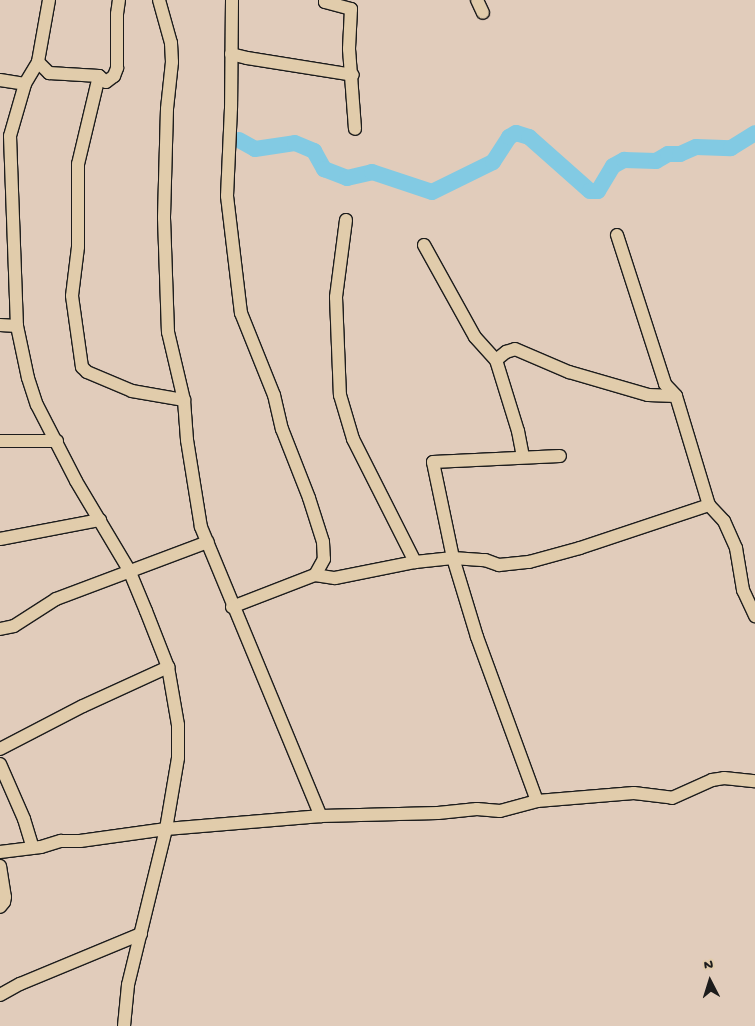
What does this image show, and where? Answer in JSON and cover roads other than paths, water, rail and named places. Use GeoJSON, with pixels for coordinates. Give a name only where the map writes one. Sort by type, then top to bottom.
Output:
{"type":"FeatureCollection","features":[{"type":"Feature","properties":{"kind":"street"},"geometry":{"type":"LineString","coordinates":[[49,0],[38,62],[25,84],[6,154],[6,224],[17,326],[28,378],[37,405],[129,570],[168,667],[178,725],[178,758],[166,829],[128,985],[124,1026]]}},
{"type":"Feature","properties":{"kind":"street"},"geometry":{"type":"LineString","coordinates":[[38,62],[49,73],[99,76],[106,82],[114,76],[117,68],[117,14],[119,0]]}},
{"type":"Feature","properties":{"kind":"street"},"geometry":{"type":"LineString","coordinates":[[159,0],[171,43],[172,62],[167,108],[164,279],[168,332],[184,400],[187,440],[200,527],[208,542],[232,607],[321,816]]}},
{"type":"Feature","properties":{"kind":"street"},"geometry":{"type":"LineString","coordinates":[[232,0],[227,196],[241,313],[274,395],[282,429],[309,498],[323,542],[324,559],[315,575]]}},
{"type":"Feature","properties":{"kind":"street"},"geometry":{"type":"LineString","coordinates":[[325,0],[325,2],[351,9],[349,49],[353,75],[354,129]]}},
{"type":"Feature","properties":{"kind":"street"},"geometry":{"type":"LineString","coordinates":[[477,0],[483,13]]}},
{"type":"Feature","properties":{"kind":"street"},"geometry":{"type":"LineString","coordinates":[[231,54],[353,75]]}},
{"type":"Feature","properties":{"kind":"street"},"geometry":{"type":"LineString","coordinates":[[99,76],[78,164],[78,247],[72,296],[82,368],[87,372],[132,391],[184,400]]}},
{"type":"Feature","properties":{"kind":"street"},"geometry":{"type":"LineString","coordinates":[[0,80],[25,84]]}},
{"type":"Feature","properties":{"kind":"street"},"geometry":{"type":"LineString","coordinates":[[346,220],[336,298],[340,395],[353,439],[414,562]]}},
{"type":"Feature","properties":{"kind":"street"},"geometry":{"type":"LineString","coordinates":[[617,236],[665,384],[676,396],[709,505],[724,520],[736,548],[743,590],[755,616]]}},
{"type":"Feature","properties":{"kind":"street"},"geometry":{"type":"LineString","coordinates":[[424,245],[474,337],[496,360],[518,431],[523,457]]}},
{"type":"Feature","properties":{"kind":"street"},"geometry":{"type":"LineString","coordinates":[[0,325],[17,326]]}},
{"type":"Feature","properties":{"kind":"street"},"geometry":{"type":"LineString","coordinates":[[496,360],[506,352],[515,350],[569,372],[648,395],[676,396]]}},
{"type":"Feature","properties":{"kind":"street"},"geometry":{"type":"LineString","coordinates":[[0,441],[56,441]]}},
{"type":"Feature","properties":{"kind":"street"},"geometry":{"type":"LineString","coordinates":[[537,801],[477,637],[453,558],[433,462],[560,456]]}},
{"type":"Feature","properties":{"kind":"street"},"geometry":{"type":"LineString","coordinates":[[232,607],[315,575],[334,578],[414,562],[453,558],[486,560],[499,565],[529,562],[580,548],[709,505]]}},
{"type":"Feature","properties":{"kind":"street"},"geometry":{"type":"LineString","coordinates":[[0,539],[100,520]]}},
{"type":"Feature","properties":{"kind":"street"},"geometry":{"type":"LineString","coordinates":[[0,629],[14,626],[56,599],[129,570],[208,542]]}},
{"type":"Feature","properties":{"kind":"street"},"geometry":{"type":"LineString","coordinates":[[0,749],[83,706],[168,667]]}},
{"type":"Feature","properties":{"kind":"street"},"geometry":{"type":"LineString","coordinates":[[0,764],[24,819],[33,848]]}},
{"type":"Feature","properties":{"kind":"street"},"geometry":{"type":"LineString","coordinates":[[0,852],[33,848],[61,841],[80,841],[166,829],[321,816],[438,813],[477,809],[500,811],[537,801],[634,793],[662,799],[672,798],[712,780],[724,778],[755,781]]}},
{"type":"Feature","properties":{"kind":"street"},"geometry":{"type":"LineString","coordinates":[[0,866],[5,897],[0,907]]}},
{"type":"Feature","properties":{"kind":"street"},"geometry":{"type":"LineString","coordinates":[[0,995],[20,984],[141,934]]}},
{"type":"Feature","properties":{"kind":"waterway"},"geometry":{"type":"LineString","coordinates":[[239,140],[255,149],[295,143],[314,151],[324,169],[347,178],[372,172],[432,192],[493,162],[509,137],[516,133],[529,137],[590,191],[598,191],[613,166],[624,160],[656,161],[668,154],[680,154],[696,147],[731,148],[755,133]]}}]}
